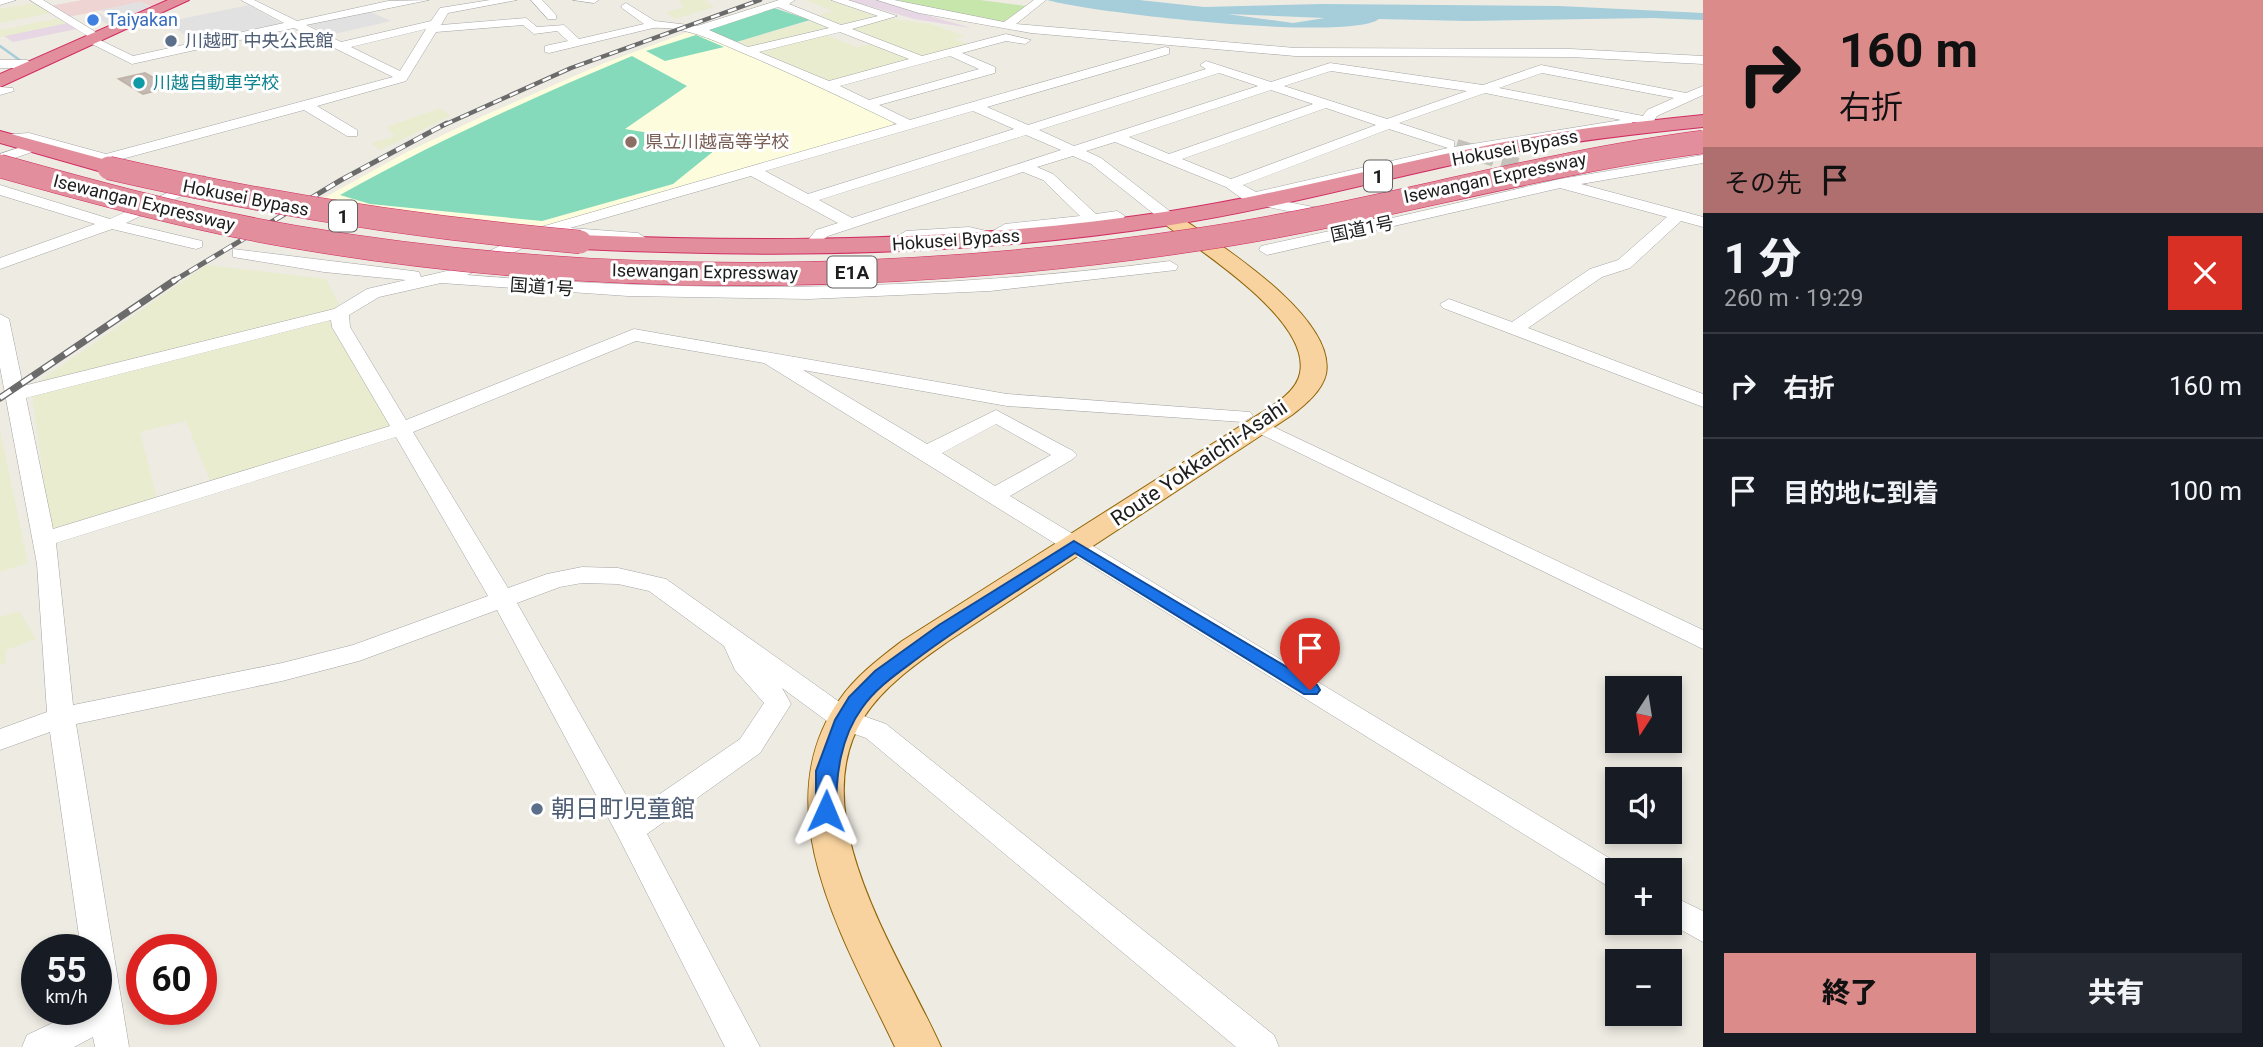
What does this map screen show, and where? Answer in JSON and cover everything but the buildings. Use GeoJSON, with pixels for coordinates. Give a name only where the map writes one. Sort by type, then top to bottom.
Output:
{"type":"FeatureCollection","features":[{"type":"Feature","properties":{"kind":"highway"},"geometry":{"type":"LineString","coordinates":[[2,85],[27,64],[181,0]]}},
{"type":"Feature","properties":{"kind":"highway"},"geometry":{"type":"LineString","coordinates":[[2,85],[93,38]]}},
{"type":"Feature","properties":{"kind":"highway","name":"Hokusei Bypass"},"geometry":{"type":"LineString","coordinates":[[9,139],[229,196],[340,216],[580,242],[788,247],[1064,232],[1170,219],[1535,142],[1703,119]]}},
{"type":"Feature","properties":{"kind":"highway","name":"Isewangan Expressway"},"geometry":{"type":"LineString","coordinates":[[9,139],[192,201],[384,235],[613,256],[784,259],[955,252],[1139,234],[1261,214],[1544,152],[1703,131]]}},
{"type":"Feature","properties":{"kind":"highway","name":"Isewangan Expressway"},"geometry":{"type":"LineString","coordinates":[[0,166],[173,212],[369,248],[609,270],[787,274],[962,266],[1168,244],[1278,225],[1562,162],[1703,142]]}},
{"type":"Feature","properties":{"kind":"main road","name":"Route Yokkaichi-Asahi"},"geometry":{"type":"LineString","coordinates":[[918,1047],[869,945],[835,856],[826,811],[826,771],[845,720],[856,702],[881,676],[945,629],[1074,546],[1251,421],[1289,404],[1310,382],[1316,363],[1312,343],[1282,306],[1170,219]]}},
{"type":"Feature","properties":{"kind":"street"},"geometry":{"type":"LineString","coordinates":[[0,2],[11,0]]}},
{"type":"Feature","properties":{"kind":"street"},"geometry":{"type":"LineString","coordinates":[[35,0],[132,60],[385,5],[424,0]]}},
{"type":"Feature","properties":{"kind":"street"},"geometry":{"type":"LineString","coordinates":[[246,0],[402,77]]}},
{"type":"Feature","properties":{"kind":"street"},"geometry":{"type":"LineString","coordinates":[[107,163],[384,85],[402,77],[441,5],[512,0]]}},
{"type":"Feature","properties":{"kind":"street"},"geometry":{"type":"LineString","coordinates":[[536,0],[552,17]]}},
{"type":"Feature","properties":{"kind":"street"},"geometry":{"type":"LineString","coordinates":[[578,0],[594,0]]}},
{"type":"Feature","properties":{"kind":"street"},"geometry":{"type":"LineString","coordinates":[[747,51],[891,16],[836,0]]}},
{"type":"Feature","properties":{"kind":"street"},"geometry":{"type":"LineString","coordinates":[[882,0],[1008,36],[1006,32]]}},
{"type":"Feature","properties":{"kind":"street"},"geometry":{"type":"LineString","coordinates":[[1006,32],[1020,16],[1041,0]]}},
{"type":"Feature","properties":{"kind":"street"},"geometry":{"type":"LineString","coordinates":[[698,30],[784,2],[922,60]]}},
{"type":"Feature","properties":{"kind":"street"},"geometry":{"type":"LineString","coordinates":[[626,6],[653,25]]}},
{"type":"Feature","properties":{"kind":"street"},"geometry":{"type":"LineString","coordinates":[[340,46],[432,26],[526,21],[534,31],[560,27],[576,43]]}},
{"type":"Feature","properties":{"kind":"street"},"geometry":{"type":"LineString","coordinates":[[549,49],[653,25],[667,24],[698,30],[828,85],[909,125]]}},
{"type":"Feature","properties":{"kind":"street"},"geometry":{"type":"LineString","coordinates":[[592,26],[606,37]]}},
{"type":"Feature","properties":{"kind":"street"},"geometry":{"type":"LineString","coordinates":[[1006,32],[1098,50],[1128,62]]}},
{"type":"Feature","properties":{"kind":"street"},"geometry":{"type":"LineString","coordinates":[[828,85],[951,52],[1006,32],[1045,32],[1295,52],[1571,53],[1703,60]]}},
{"type":"Feature","properties":{"kind":"street"},"geometry":{"type":"LineString","coordinates":[[1045,32],[1050,36],[1145,46],[1165,51],[1452,148]]}},
{"type":"Feature","properties":{"kind":"street"},"geometry":{"type":"LineString","coordinates":[[16,395],[38,387],[340,313],[373,293],[443,279],[547,230],[1165,51]]}},
{"type":"Feature","properties":{"kind":"street"},"geometry":{"type":"LineString","coordinates":[[869,104],[990,70],[951,52]]}},
{"type":"Feature","properties":{"kind":"street"},"geometry":{"type":"LineString","coordinates":[[1231,184],[1541,69],[1550,63],[1430,53]]}},
{"type":"Feature","properties":{"kind":"street"},"geometry":{"type":"LineString","coordinates":[[0,64],[27,64]]}},
{"type":"Feature","properties":{"kind":"street"},"geometry":{"type":"LineString","coordinates":[[817,239],[822,233],[850,223],[1330,67],[1440,73],[1468,66]]}},
{"type":"Feature","properties":{"kind":"street"},"geometry":{"type":"LineString","coordinates":[[805,200],[1219,69]]}},
{"type":"Feature","properties":{"kind":"street"},"geometry":{"type":"LineString","coordinates":[[1541,69],[1688,97]]}},
{"type":"Feature","properties":{"kind":"street"},"geometry":{"type":"LineString","coordinates":[[1494,71],[1519,76]]}},
{"type":"Feature","properties":{"kind":"street"},"geometry":{"type":"LineString","coordinates":[[1440,73],[1483,89],[1647,121]]}},
{"type":"Feature","properties":{"kind":"street"},"geometry":{"type":"LineString","coordinates":[[1647,121],[1652,113],[1703,90]]}},
{"type":"Feature","properties":{"kind":"street"},"geometry":{"type":"LineString","coordinates":[[1170,158],[1326,104]]}},
{"type":"Feature","properties":{"kind":"street"},"geometry":{"type":"LineString","coordinates":[[307,106],[352,133]]}},
{"type":"Feature","properties":{"kind":"street"},"geometry":{"type":"LineString","coordinates":[[974,106],[1073,149],[1116,176],[1170,219]]}},
{"type":"Feature","properties":{"kind":"street"},"geometry":{"type":"LineString","coordinates":[[1352,112],[1360,119],[1388,124],[1473,148]]}},
{"type":"Feature","properties":{"kind":"street"},"geometry":{"type":"LineString","coordinates":[[1254,202],[1266,192],[1452,148],[1473,148],[1647,121],[1703,119]]}},
{"type":"Feature","properties":{"kind":"street"},"geometry":{"type":"LineString","coordinates":[[1388,124],[1452,148]]}},
{"type":"Feature","properties":{"kind":"street"},"geometry":{"type":"LineString","coordinates":[[1113,136],[1231,184],[1254,202],[1375,224]]}},
{"type":"Feature","properties":{"kind":"street"},"geometry":{"type":"LineString","coordinates":[[0,159],[9,139]]}},
{"type":"Feature","properties":{"kind":"street","name":"国道1号"},"geometry":{"type":"LineString","coordinates":[[1267,250],[1560,183],[1585,183],[1703,159]]}},
{"type":"Feature","properties":{"kind":"street","name":"1"},"geometry":{"type":"LineString","coordinates":[[107,163],[284,195]]}},
{"type":"Feature","properties":{"kind":"street"},"geometry":{"type":"LineString","coordinates":[[1021,166],[1048,177],[1094,220]]}},
{"type":"Feature","properties":{"kind":"street"},"geometry":{"type":"LineString","coordinates":[[751,170],[850,223]]}},
{"type":"Feature","properties":{"kind":"street"},"geometry":{"type":"LineString","coordinates":[[0,264],[111,224],[204,180]]}},
{"type":"Feature","properties":{"kind":"street"},"geometry":{"type":"LineString","coordinates":[[1560,183],[1677,216],[1703,218]]}},
{"type":"Feature","properties":{"kind":"street"},"geometry":{"type":"LineString","coordinates":[[1585,183],[1703,218]]}},
{"type":"Feature","properties":{"kind":"street"},"geometry":{"type":"LineString","coordinates":[[2,191],[111,224],[196,244]]}},
{"type":"Feature","properties":{"kind":"street"},"geometry":{"type":"LineString","coordinates":[[547,230],[625,237],[817,239],[969,232],[1000,234],[1118,216]]}},
{"type":"Feature","properties":{"kind":"street"},"geometry":{"type":"LineString","coordinates":[[1514,329],[1596,273],[1624,264],[1677,216]]}},
{"type":"Feature","properties":{"kind":"street"},"geometry":{"type":"LineString","coordinates":[[1055,278],[1060,270],[1064,232]]}},
{"type":"Feature","properties":{"kind":"street","name":"国道1号"},"geometry":{"type":"LineString","coordinates":[[239,253],[324,267],[617,292],[784,294],[974,286],[1170,266]]}},
{"type":"Feature","properties":{"kind":"street"},"geometry":{"type":"LineString","coordinates":[[1449,304],[1703,401]]}},
{"type":"Feature","properties":{"kind":"street"},"geometry":{"type":"LineString","coordinates":[[340,313],[341,327],[502,598],[630,830],[743,1047]]}},
{"type":"Feature","properties":{"kind":"street"},"geometry":{"type":"LineString","coordinates":[[0,319],[5,373],[16,395],[55,610],[61,717],[94,934]]}},
{"type":"Feature","properties":{"kind":"street"},"geometry":{"type":"LineString","coordinates":[[43,540],[401,429],[634,335],[1007,400],[1251,421],[1703,640]]}},
{"type":"Feature","properties":{"kind":"street"},"geometry":{"type":"LineString","coordinates":[[769,358],[1605,869]]}},
{"type":"Feature","properties":{"kind":"street"},"geometry":{"type":"LineString","coordinates":[[926,453],[996,416],[1066,455],[994,496]]}},
{"type":"Feature","properties":{"kind":"street"},"geometry":{"type":"LineString","coordinates":[[0,740],[61,717],[282,672],[359,652],[502,598],[569,577],[618,576],[657,586],[845,720],[876,731],[1262,1047]]}},
{"type":"Feature","properties":{"kind":"street"},"geometry":{"type":"LineString","coordinates":[[630,830],[750,746],[778,704],[772,692],[740,664],[734,641]]}},
{"type":"Feature","properties":{"kind":"street"},"geometry":{"type":"LineString","coordinates":[[1682,915],[1703,928]]}},
{"type":"Feature","properties":{"kind":"street"},"geometry":{"type":"LineString","coordinates":[[39,1047],[84,1025]]}},
{"type":"Feature","properties":{"kind":"street"},"geometry":{"type":"LineString","coordinates":[[108,1025],[112,1047]]}},
{"type":"Feature","properties":{"kind":"shaded area"},"geometry":{"type":"Polygon","coordinates":[[[82,0],[169,0],[152,7],[141,2],[68,17],[50,6],[82,0]]]}},
{"type":"Feature","properties":{"kind":"shaded area"},"geometry":{"type":"Polygon","coordinates":[[[705,0],[714,7],[675,19],[667,12],[685,7],[678,1],[705,0]]]}},
{"type":"Feature","properties":{"kind":"shaded area"},"geometry":{"type":"Polygon","coordinates":[[[805,0],[829,0],[879,17],[930,24],[965,36],[954,39],[969,45],[922,58],[816,16],[833,11],[805,0]]]}},
{"type":"Feature","properties":{"kind":"shaded area"},"geometry":{"type":"Polygon","coordinates":[[[848,0],[875,0],[971,28],[914,19],[848,0]]]}},
{"type":"Feature","properties":{"kind":"shaded area"},"geometry":{"type":"Polygon","coordinates":[[[141,2],[151,8],[111,26],[89,14],[97,12],[106,17],[137,11],[109,15],[101,10],[141,2]]]}},
{"type":"Feature","properties":{"kind":"shaded area"},"geometry":{"type":"Polygon","coordinates":[[[34,3],[51,13],[0,23],[0,9],[34,3]]]}},
{"type":"Feature","properties":{"kind":"shaded area"},"geometry":{"type":"Polygon","coordinates":[[[249,5],[284,25],[196,43],[166,22],[249,5]]]}},
{"type":"Feature","properties":{"kind":"shaded area"},"geometry":{"type":"Polygon","coordinates":[[[368,11],[391,21],[330,35],[307,24],[368,11]]]}},
{"type":"Feature","properties":{"kind":"shaded area"},"geometry":{"type":"Polygon","coordinates":[[[59,18],[67,23],[0,37],[0,30],[59,18]]]}},
{"type":"Feature","properties":{"kind":"shaded area"},"geometry":{"type":"Polygon","coordinates":[[[811,21],[834,29],[821,33],[857,47],[872,44],[911,60],[828,82],[731,43],[811,21]]]}},
{"type":"Feature","properties":{"kind":"shaded area"},"geometry":{"type":"Polygon","coordinates":[[[67,23],[77,29],[13,42],[4,36],[67,23]]]}},
{"type":"Feature","properties":{"kind":"shaded area","name":"県立川越高等学校"},"geometry":{"type":"Polygon","coordinates":[[[688,32],[697,32],[894,121],[892,125],[534,230],[315,203],[403,154],[483,116],[602,64],[688,32]]]}},
{"type":"Feature","properties":{"kind":"shaded area"},"geometry":{"type":"Polygon","coordinates":[[[441,108],[450,116],[380,150],[371,143],[395,136],[386,127],[441,108]]]}},
{"type":"Feature","properties":{"kind":"shaded area"},"geometry":{"type":"Polygon","coordinates":[[[206,265],[326,279],[338,303],[335,321],[393,432],[212,486],[186,421],[140,432],[158,502],[51,533],[31,387],[206,265]]]}},
{"type":"Feature","properties":{"kind":"shaded area"},"geometry":{"type":"Polygon","coordinates":[[[0,431],[28,563],[0,572],[0,431]]]}},
{"type":"Feature","properties":{"kind":"shaded area"},"geometry":{"type":"Polygon","coordinates":[[[19,611],[36,639],[6,650],[5,664],[0,665],[0,617],[19,611]]]}},
{"type":"Feature","properties":{"kind":"green space"},"geometry":{"type":"Polygon","coordinates":[[[896,0],[980,0],[1026,6],[1008,21],[998,22],[896,0]]]}},
{"type":"Feature","properties":{"kind":"green space"},"geometry":{"type":"Polygon","coordinates":[[[774,8],[810,20],[733,43],[706,30],[774,8]]]}},
{"type":"Feature","properties":{"kind":"green space"},"geometry":{"type":"Polygon","coordinates":[[[696,35],[724,47],[665,61],[646,51],[696,35]]]}},
{"type":"Feature","properties":{"kind":"green space"},"geometry":{"type":"Polygon","coordinates":[[[632,56],[687,86],[625,129],[711,143],[715,150],[673,184],[542,221],[370,204],[340,195],[484,121],[632,56]]]}},
{"type":"Feature","properties":{"kind":"water"},"geometry":{"type":"Polygon","coordinates":[[[1047,0],[1139,0],[1204,7],[1322,4],[1559,6],[1703,13],[1703,20],[1379,19],[1358,25],[1321,28],[1272,27],[1164,18],[1047,0]],[[1227,14],[1293,23],[1325,18],[1227,14]]]}},
{"type":"Feature","properties":{"kind":"waterway"},"geometry":{"type":"LineString","coordinates":[[0,46],[21,61]]}},
{"type":"Feature","properties":{"kind":"tunnel"},"geometry":{"type":"LineString","coordinates":[[1456,147],[1587,187]]}},
{"type":"Feature","properties":{"kind":"railway"},"geometry":{"type":"LineString","coordinates":[[444,125],[571,68],[760,0]]}},
{"type":"Feature","properties":{"kind":"railway"},"geometry":{"type":"LineString","coordinates":[[172,282],[341,180],[447,123]]}},
{"type":"Feature","properties":{"kind":"railway"},"geometry":{"type":"LineString","coordinates":[[0,398],[172,282]]}},
{"type":"Feature","properties":{"kind":"place","name":"Taiyakan"},"geometry":{"type":"Point","coordinates":[93,20]}},
{"type":"Feature","properties":{"kind":"place","name":"川越町 中央公民館"},"geometry":{"type":"Point","coordinates":[171,41]}},
{"type":"Feature","properties":{"kind":"place","name":"川越自動車学校"},"geometry":{"type":"Point","coordinates":[139,83]}},
{"type":"Feature","properties":{"kind":"place","name":"県立川越高等学校"},"geometry":{"type":"Point","coordinates":[631,142]}},
{"type":"Feature","properties":{"kind":"place","name":"朝日町児童館"},"geometry":{"type":"Point","coordinates":[537,809]}},
{"type":"Feature","properties":{"kind":"route"},"geometry":{"type":"LineString","coordinates":[[826,811],[826,771],[845,720],[856,702],[881,676],[945,629],[1074,546],[1310,690]]}}]}
